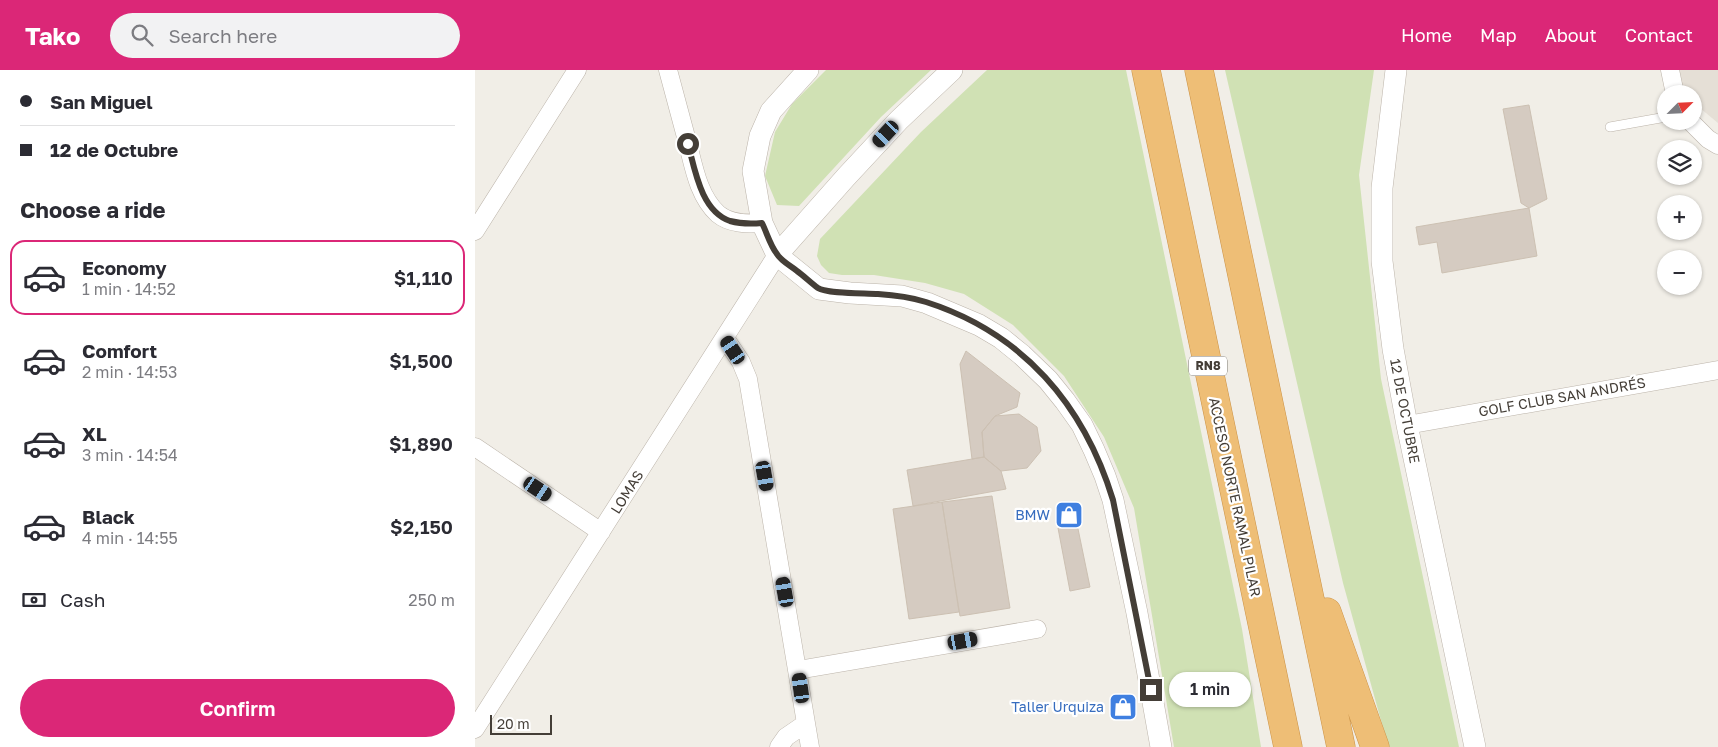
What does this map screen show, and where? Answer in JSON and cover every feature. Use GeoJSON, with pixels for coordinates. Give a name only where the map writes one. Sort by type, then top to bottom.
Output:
{"type":"FeatureCollection","features":[{"type":"Feature","properties":{"kind":"highway","name":"ACCESO NORTE RAMAL PILAR"},"geometry":{"type":"LineString","coordinates":[[1146,70],[1289,747]]}},
{"type":"Feature","properties":{"kind":"highway"},"geometry":{"type":"LineString","coordinates":[[1199,70],[1341,747]]}},
{"type":"Feature","properties":{"kind":"highway"},"geometry":{"type":"LineString","coordinates":[[1291,508],[1375,747]]}},
{"type":"Feature","properties":{"kind":"highway"},"geometry":{"type":"LineString","coordinates":[[1270,662],[1281,747]]}},
{"type":"Feature","properties":{"kind":"street"},"geometry":{"type":"LineString","coordinates":[[475,231],[577,70]]}},
{"type":"Feature","properties":{"kind":"street"},"geometry":{"type":"LineString","coordinates":[[668,70],[698,182],[709,204],[729,221],[744,224],[762,223]]}},
{"type":"Feature","properties":{"kind":"street"},"geometry":{"type":"LineString","coordinates":[[808,70],[771,111],[760,136],[753,171],[762,223],[777,255],[819,288],[850,293],[902,296],[927,303],[979,325],[1001,338],[1022,355],[1048,380],[1065,401],[1081,425],[1094,450],[1113,500],[1137,613],[1161,747]]}},
{"type":"Feature","properties":{"kind":"street"},"geometry":{"type":"LineString","coordinates":[[777,255],[859,162],[899,120],[952,70]]}},
{"type":"Feature","properties":{"kind":"street","name":"12 DE OCTUBRE"},"geometry":{"type":"LineString","coordinates":[[1396,70],[1382,188],[1382,261],[1393,349],[1407,425],[1475,747]]}},
{"type":"Feature","properties":{"kind":"street"},"geometry":{"type":"LineString","coordinates":[[1698,130],[1718,145]]}},
{"type":"Feature","properties":{"kind":"street","name":"LOMAS"},"geometry":{"type":"LineString","coordinates":[[475,729],[777,255]]}},
{"type":"Feature","properties":{"kind":"street"},"geometry":{"type":"LineString","coordinates":[[725,338],[741,362],[748,379],[810,747]]}},
{"type":"Feature","properties":{"kind":"street","name":"GOLF CLUB SAN ANDRÉS"},"geometry":{"type":"LineString","coordinates":[[1407,425],[1718,370]]}},
{"type":"Feature","properties":{"kind":"street"},"geometry":{"type":"LineString","coordinates":[[475,446],[601,532]]}},
{"type":"Feature","properties":{"kind":"street"},"geometry":{"type":"LineString","coordinates":[[798,670],[1037,629]]}},
{"type":"Feature","properties":{"kind":"street"},"geometry":{"type":"LineString","coordinates":[[779,747],[786,737],[805,724]]}},
{"type":"Feature","properties":{"kind":"lane"},"geometry":{"type":"LineString","coordinates":[[1610,127],[1657,119]]}},
{"type":"Feature","properties":{"kind":"shaded area"},"geometry":{"type":"Polygon","coordinates":[[[1668,70],[1718,70],[1718,123],[1703,110],[1703,85],[1677,85],[1668,70]]]}},
{"type":"Feature","properties":{"kind":"green space"},"geometry":{"type":"Polygon","coordinates":[[[826,70],[931,70],[881,117],[799,206],[777,205],[765,176],[775,132],[792,104],[826,70]]]}},
{"type":"Feature","properties":{"kind":"green space"},"geometry":{"type":"Polygon","coordinates":[[[987,70],[1126,70],[1242,629],[1261,747],[1174,747],[1134,508],[1104,437],[1064,376],[1013,325],[964,294],[925,283],[874,275],[829,273],[821,265],[817,256],[820,239],[921,132],[987,70]]]}},
{"type":"Feature","properties":{"kind":"green space"},"geometry":{"type":"Polygon","coordinates":[[[1225,70],[1374,70],[1359,175],[1381,379],[1459,747],[1389,747],[1343,583],[1225,70]]]}},
{"type":"Feature","properties":{"kind":"building"},"geometry":{"type":"Polygon","coordinates":[[[1529,105],[1547,199],[1529,208],[1521,203],[1503,109],[1529,105]]]}},
{"type":"Feature","properties":{"kind":"building"},"geometry":{"type":"Polygon","coordinates":[[[1529,208],[1537,256],[1442,273],[1437,242],[1419,245],[1416,227],[1529,208]]]}},
{"type":"Feature","properties":{"kind":"building"},"geometry":{"type":"Polygon","coordinates":[[[966,351],[1020,393],[1017,407],[995,416],[982,432],[984,457],[972,459],[960,364],[966,351]]]}},
{"type":"Feature","properties":{"kind":"building"},"geometry":{"type":"Polygon","coordinates":[[[1019,414],[1037,427],[1041,451],[1027,468],[1001,471],[984,457],[982,432],[995,416],[1019,414]]]}},
{"type":"Feature","properties":{"kind":"building"},"geometry":{"type":"Polygon","coordinates":[[[984,457],[1001,471],[1006,489],[913,506],[907,470],[984,457]]]}},
{"type":"Feature","properties":{"kind":"building"},"geometry":{"type":"Polygon","coordinates":[[[992,496],[1010,608],[960,616],[942,502],[992,496]]]}},
{"type":"Feature","properties":{"kind":"building"},"geometry":{"type":"Polygon","coordinates":[[[942,502],[959,612],[909,619],[893,509],[942,502]]]}},
{"type":"Feature","properties":{"kind":"building"},"geometry":{"type":"Polygon","coordinates":[[[1077,524],[1090,587],[1070,591],[1058,528],[1077,524]]]}},
{"type":"Feature","properties":{"kind":"place","name":"BMW"},"geometry":{"type":"Point","coordinates":[1069,515]}},
{"type":"Feature","properties":{"kind":"place","name":"Taller Urquiza"},"geometry":{"type":"Point","coordinates":[1123,707]}},
{"type":"Feature","properties":{"kind":"route"},"geometry":{"type":"LineString","coordinates":[[688,144],[698,182],[709,204],[729,221],[744,224],[762,223],[777,255],[819,288],[850,293],[902,296],[953,313],[1001,338],[1048,380],[1081,425],[1094,450],[1113,500],[1151,690]]}}]}
